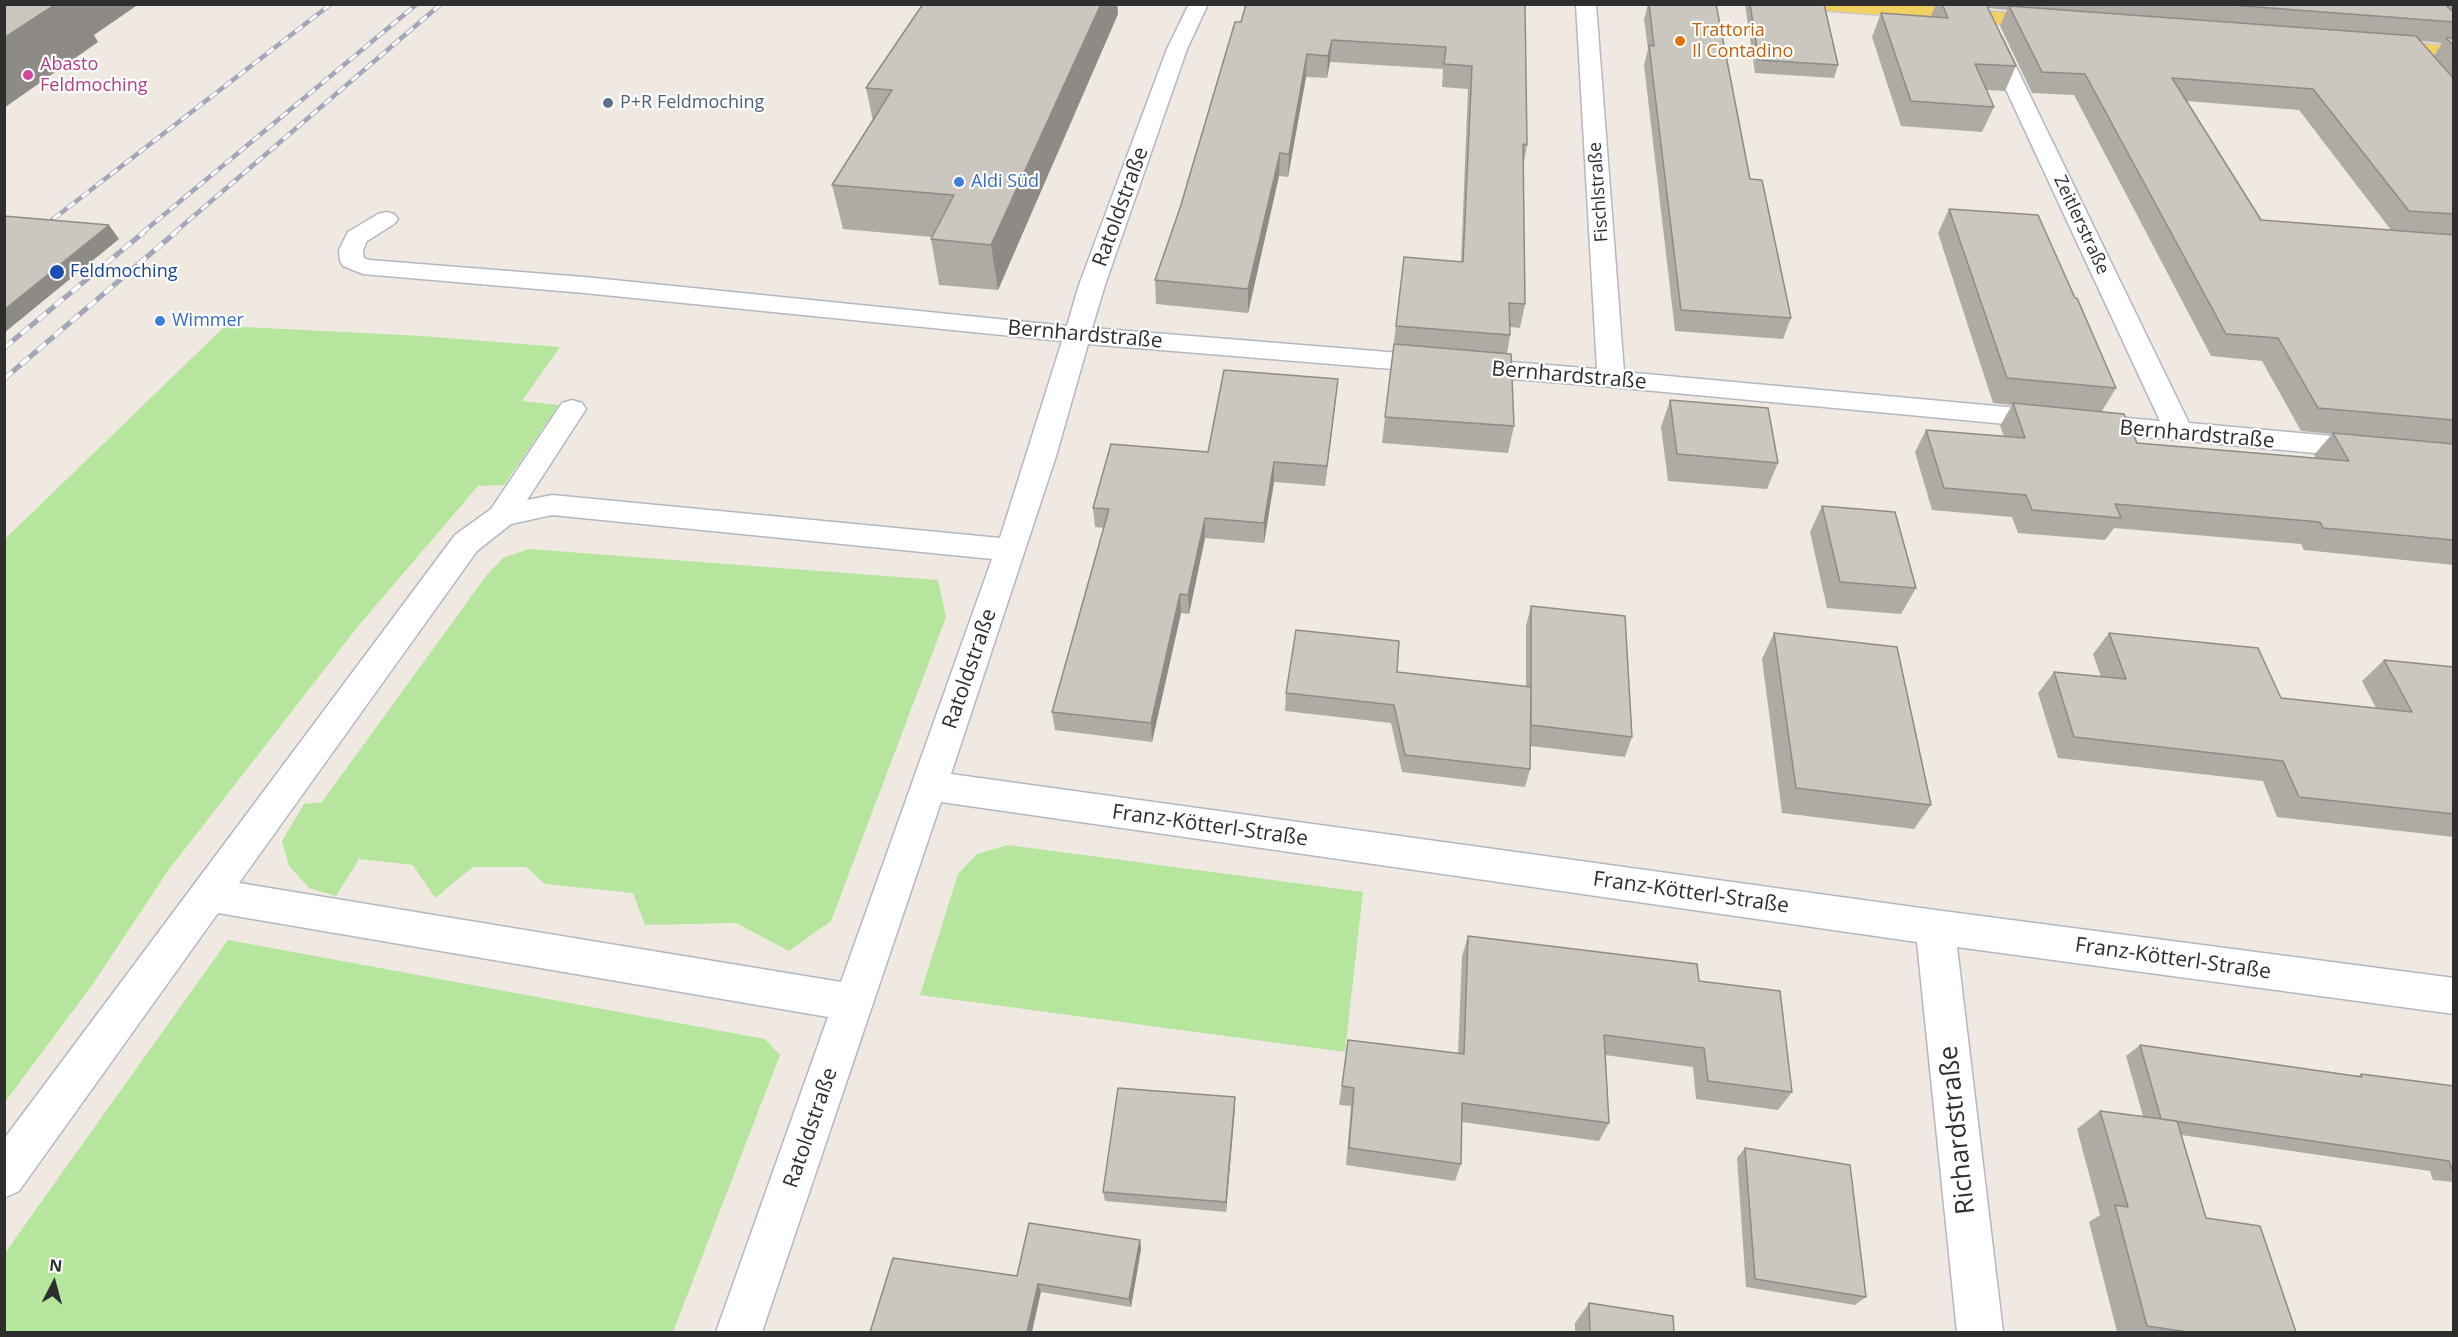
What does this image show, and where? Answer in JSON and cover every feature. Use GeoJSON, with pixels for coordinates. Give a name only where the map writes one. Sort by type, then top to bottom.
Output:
{"type":"FeatureCollection","features":[{"type":"Feature","properties":{"kind":"main road"},"geometry":{"type":"LineString","coordinates":[[1819,4],[2064,23]]}},
{"type":"Feature","properties":{"kind":"main road"},"geometry":{"type":"LineString","coordinates":[[2361,46],[2454,52]]}},
{"type":"Feature","properties":{"kind":"street","name":"Ratoldstraße"},"geometry":{"type":"LineString","coordinates":[[740,1332],[1011,550],[1042,456],[1092,285],[1177,49],[1198,4]]}},
{"type":"Feature","properties":{"kind":"street","name":"Fischlstraße"},"geometry":{"type":"LineString","coordinates":[[1586,4],[1611,379]]}},
{"type":"Feature","properties":{"kind":"street","name":"Zeitlerstraße"},"geometry":{"type":"LineString","coordinates":[[1983,17],[2180,433]]}},
{"type":"Feature","properties":{"kind":"street"},"geometry":{"type":"LineString","coordinates":[[2409,49],[2424,66]]}},
{"type":"Feature","properties":{"kind":"street","name":"Bernhardstraße"},"geometry":{"type":"LineString","coordinates":[[386,219],[357,237],[351,250],[352,261],[363,267],[649,292],[1077,335],[1611,379],[2454,457]]}},
{"type":"Feature","properties":{"kind":"street"},"geometry":{"type":"LineString","coordinates":[[4,1176],[466,543],[502,516],[572,409]]}},
{"type":"Feature","properties":{"kind":"street"},"geometry":{"type":"LineString","coordinates":[[502,516],[552,505],[1011,550]]}},
{"type":"Feature","properties":{"kind":"street","name":"Franz-Kötterl-Straße"},"geometry":{"type":"LineString","coordinates":[[929,786],[1935,927],[2454,996]]}},
{"type":"Feature","properties":{"kind":"street"},"geometry":{"type":"LineString","coordinates":[[209,895],[854,1003]]}},
{"type":"Feature","properties":{"kind":"street","name":"Richardstraße"},"geometry":{"type":"LineString","coordinates":[[1935,927],[1980,1332]]}},
{"type":"Feature","properties":{"kind":"green space"},"geometry":{"type":"Polygon","coordinates":[[[225,326],[422,336],[560,347],[522,401],[559,405],[504,485],[478,486],[359,625],[167,872],[93,984],[5,1102],[5,539],[225,326]]]}},
{"type":"Feature","properties":{"kind":"green space"},"geometry":{"type":"Polygon","coordinates":[[[529,549],[938,580],[946,617],[831,921],[789,951],[736,923],[645,925],[633,893],[545,884],[526,867],[473,867],[435,898],[413,865],[359,859],[336,896],[309,888],[289,866],[282,841],[304,804],[322,802],[486,576],[503,558],[529,549]]]}},
{"type":"Feature","properties":{"kind":"green space"},"geometry":{"type":"Polygon","coordinates":[[[1008,845],[1363,892],[1345,1052],[920,995],[958,874],[977,854],[1008,845]]]}},
{"type":"Feature","properties":{"kind":"green space"},"geometry":{"type":"Polygon","coordinates":[[[228,940],[765,1039],[780,1055],[673,1332],[5,1332],[5,1253],[228,940]]]}},
{"type":"Feature","properties":{"kind":"building"},"geometry":{"type":"Polygon","coordinates":[[[4,4],[56,4],[4,38],[4,4]]]}},
{"type":"Feature","properties":{"kind":"building","name":"Aldi Süd"},"geometry":{"type":"Polygon","coordinates":[[[923,4],[1101,4],[991,245],[931,239],[954,195],[832,185],[892,90],[866,88],[923,4]]]}},
{"type":"Feature","properties":{"kind":"building"},"geometry":{"type":"Polygon","coordinates":[[[1246,4],[1525,4],[1527,145],[1523,144],[1525,304],[1509,303],[1510,335],[1396,326],[1404,257],[1463,262],[1472,66],[1444,64],[1446,47],[1332,40],[1328,56],[1307,54],[1289,154],[1280,153],[1248,289],[1155,280],[1180,208],[1235,22],[1241,22],[1246,4]]]}},
{"type":"Feature","properties":{"kind":"building"},"geometry":{"type":"Polygon","coordinates":[[[1649,4],[1716,4],[1750,179],[1762,180],[1791,318],[1681,310],[1649,45],[1654,46],[1649,4]]]}},
{"type":"Feature","properties":{"kind":"building"},"geometry":{"type":"Polygon","coordinates":[[[1750,4],[1824,4],[1838,65],[1759,60],[1750,4]]]}},
{"type":"Feature","properties":{"kind":"building"},"geometry":{"type":"Polygon","coordinates":[[[1942,4],[1986,4],[2016,66],[1975,64],[1994,107],[1911,101],[1881,13],[1948,18],[1942,4]]]}},
{"type":"Feature","properties":{"kind":"building"},"geometry":{"type":"Polygon","coordinates":[[[2218,4],[2445,4],[2454,13],[2454,22],[2218,4]]]}},
{"type":"Feature","properties":{"kind":"building"},"geometry":{"type":"Polygon","coordinates":[[[2009,6],[2416,36],[2454,79],[2454,214],[2409,211],[2313,89],[2172,78],[2261,220],[2454,235],[2454,420],[2318,408],[2278,338],[2226,334],[2085,74],[2042,72],[2009,6]]]}},
{"type":"Feature","properties":{"kind":"building"},"geometry":{"type":"Polygon","coordinates":[[[2446,38],[2454,38],[2454,46],[2446,38]]]}},
{"type":"Feature","properties":{"kind":"building"},"geometry":{"type":"Polygon","coordinates":[[[1949,209],[2038,215],[2116,388],[2007,378],[1949,209]]]}},
{"type":"Feature","properties":{"kind":"building"},"geometry":{"type":"Polygon","coordinates":[[[4,216],[109,225],[4,310],[4,216]]]}},
{"type":"Feature","properties":{"kind":"building"},"geometry":{"type":"Polygon","coordinates":[[[1394,344],[1511,354],[1514,426],[1385,417],[1394,344]]]}},
{"type":"Feature","properties":{"kind":"building"},"geometry":{"type":"Polygon","coordinates":[[[1224,370],[1338,379],[1327,466],[1274,462],[1264,523],[1205,518],[1188,595],[1180,594],[1151,723],[1052,712],[1109,509],[1093,508],[1111,444],[1208,452],[1224,370]]]}},
{"type":"Feature","properties":{"kind":"building"},"geometry":{"type":"Polygon","coordinates":[[[1670,400],[1768,408],[1778,463],[1677,454],[1670,400]]]}},
{"type":"Feature","properties":{"kind":"building"},"geometry":{"type":"Polygon","coordinates":[[[2013,403],[2124,414],[2137,443],[2349,461],[2333,433],[2454,444],[2454,540],[2323,528],[2320,522],[2115,504],[2121,518],[2032,510],[2026,495],[1944,488],[1926,430],[2025,438],[2013,403]]]}},
{"type":"Feature","properties":{"kind":"building"},"geometry":{"type":"Polygon","coordinates":[[[1822,506],[1895,512],[1916,588],[1840,582],[1822,506]]]}},
{"type":"Feature","properties":{"kind":"building"},"geometry":{"type":"Polygon","coordinates":[[[1531,606],[1625,616],[1632,737],[1531,725],[1531,606]]]}},
{"type":"Feature","properties":{"kind":"building"},"geometry":{"type":"Polygon","coordinates":[[[1296,630],[1399,641],[1397,672],[1531,687],[1530,769],[1405,755],[1394,705],[1286,693],[1296,630]]]}},
{"type":"Feature","properties":{"kind":"building"},"geometry":{"type":"Polygon","coordinates":[[[1774,633],[1897,647],[1931,805],[1796,788],[1774,633]]]}},
{"type":"Feature","properties":{"kind":"building"},"geometry":{"type":"Polygon","coordinates":[[[2109,633],[2258,648],[2281,698],[2412,712],[2384,660],[2454,667],[2454,814],[2299,797],[2283,761],[2074,737],[2054,672],[2126,679],[2109,633]]]}},
{"type":"Feature","properties":{"kind":"building"},"geometry":{"type":"Polygon","coordinates":[[[1468,936],[1697,964],[1699,981],[1780,991],[1792,1092],[1708,1081],[1704,1048],[1604,1035],[1609,1123],[1462,1103],[1461,1164],[1349,1148],[1354,1088],[1342,1086],[1348,1040],[1464,1054],[1468,936]]]}},
{"type":"Feature","properties":{"kind":"building"},"geometry":{"type":"Polygon","coordinates":[[[2140,1045],[2362,1077],[2361,1074],[2454,1086],[2454,1170],[2449,1161],[2161,1119],[2140,1045]]]}},
{"type":"Feature","properties":{"kind":"building"},"geometry":{"type":"Polygon","coordinates":[[[1118,1088],[1235,1097],[1226,1202],[1103,1192],[1118,1088]]]}},
{"type":"Feature","properties":{"kind":"building"},"geometry":{"type":"Polygon","coordinates":[[[2100,1111],[2177,1121],[2206,1218],[2260,1226],[2296,1332],[2188,1332],[2147,1326],[2115,1205],[2128,1207],[2100,1111]]]}},
{"type":"Feature","properties":{"kind":"building"},"geometry":{"type":"Polygon","coordinates":[[[1745,1148],[1850,1165],[1866,1297],[1755,1279],[1745,1148]]]}},
{"type":"Feature","properties":{"kind":"building"},"geometry":{"type":"Polygon","coordinates":[[[1029,1223],[1140,1240],[1129,1299],[1038,1284],[1027,1332],[870,1332],[893,1258],[1017,1276],[1029,1223]]]}},
{"type":"Feature","properties":{"kind":"building"},"geometry":{"type":"Polygon","coordinates":[[[1589,1303],[1673,1316],[1674,1332],[1590,1332],[1589,1303]]]}},
{"type":"Feature","properties":{"kind":"railway"},"geometry":{"type":"LineString","coordinates":[[39,230],[331,4]]}},
{"type":"Feature","properties":{"kind":"railway"},"geometry":{"type":"LineString","coordinates":[[142,233],[417,4]]}},
{"type":"Feature","properties":{"kind":"railway"},"geometry":{"type":"LineString","coordinates":[[174,233],[441,4]]}},
{"type":"Feature","properties":{"kind":"railway"},"geometry":{"type":"LineString","coordinates":[[4,348],[144,232]]}},
{"type":"Feature","properties":{"kind":"railway"},"geometry":{"type":"LineString","coordinates":[[4,379],[176,232]]}},
{"type":"Feature","properties":{"kind":"place","name":"Trattoria Il Contadino"},"geometry":{"type":"Point","coordinates":[1680,41]}},
{"type":"Feature","properties":{"kind":"place","name":"Abasto Feldmoching"},"geometry":{"type":"Point","coordinates":[28,75]}},
{"type":"Feature","properties":{"kind":"place","name":"P+R Feldmoching"},"geometry":{"type":"Point","coordinates":[608,103]}},
{"type":"Feature","properties":{"kind":"place","name":"Aldi Süd"},"geometry":{"type":"Point","coordinates":[959,182]}},
{"type":"Feature","properties":{"kind":"place","name":"Feldmoching"},"geometry":{"type":"Point","coordinates":[57,272]}},
{"type":"Feature","properties":{"kind":"place","name":"Wimmer"},"geometry":{"type":"Point","coordinates":[160,321]}}]}
